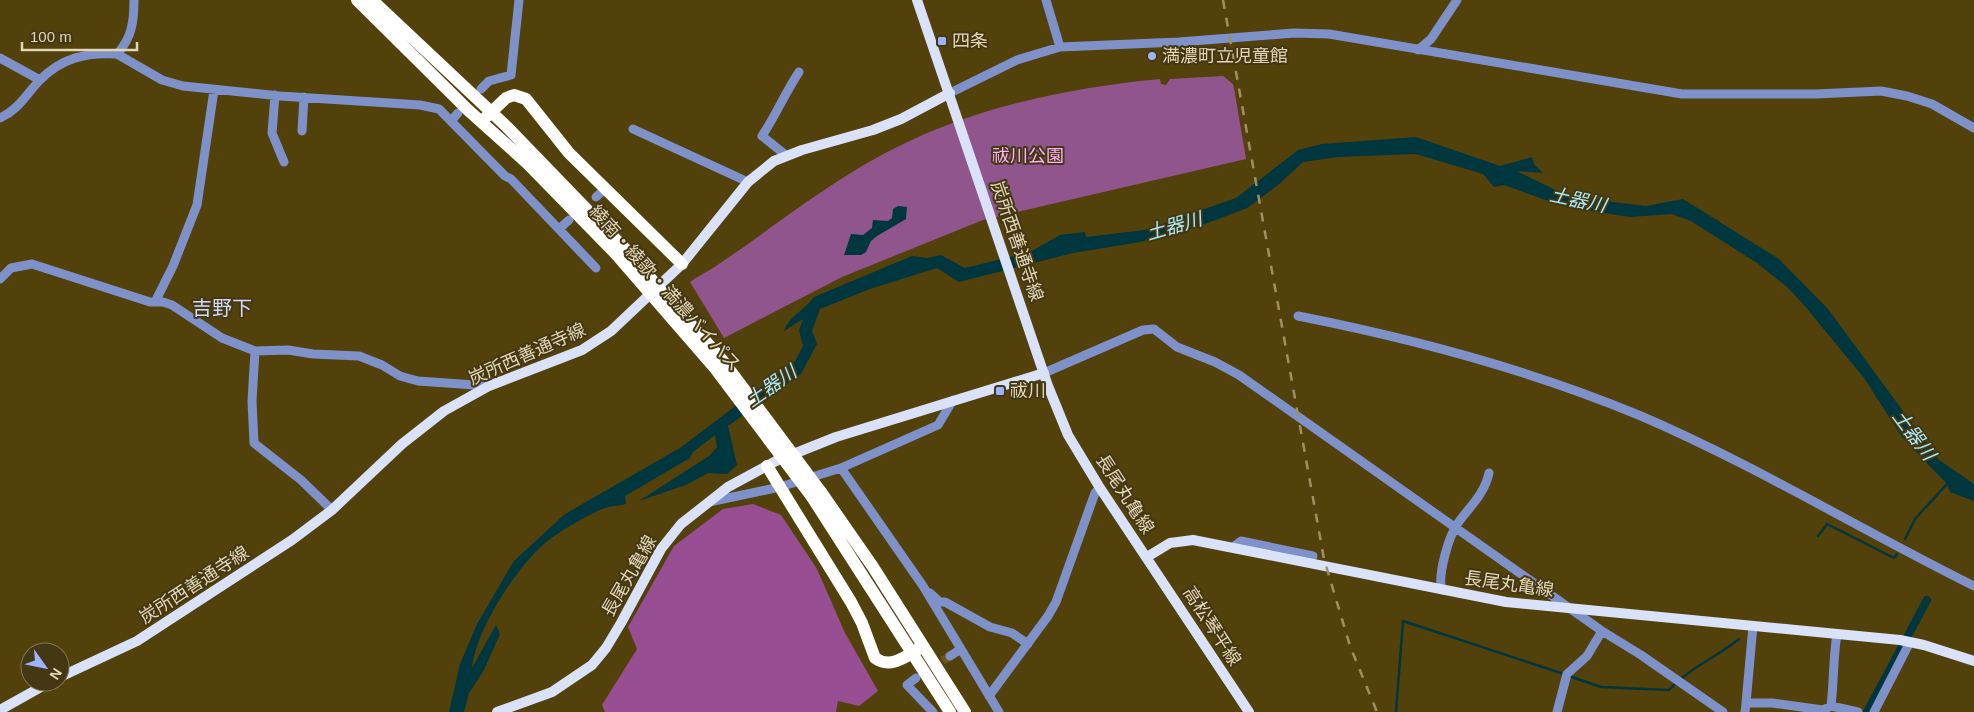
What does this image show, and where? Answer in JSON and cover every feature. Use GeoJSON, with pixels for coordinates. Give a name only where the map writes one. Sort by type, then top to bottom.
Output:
{"type":"FeatureCollection","features":[{"type":"Feature","properties":{"kind":"highway","name":"綾南・綾歌・満濃バイパス"},"geometry":{"type":"LineString","coordinates":[[357,0],[486,117]]}},
{"type":"Feature","properties":{"kind":"highway","name":"綾南・綾歌・満濃バイパス"},"geometry":{"type":"LineString","coordinates":[[372,0],[486,117],[528,164],[620,251],[817,494],[917,650],[964,712]]}},
{"type":"Feature","properties":{"kind":"highway"},"geometry":{"type":"LineString","coordinates":[[486,117],[506,98],[514,95],[526,99],[550,132],[600,193],[682,264]]}},
{"type":"Feature","properties":{"kind":"highway"},"geometry":{"type":"LineString","coordinates":[[767,466],[851,602],[862,623],[875,658],[889,664],[917,650]]}},
{"type":"Feature","properties":{"kind":"highway","name":"綾南・綾歌・満濃バイパス"},"geometry":{"type":"LineString","coordinates":[[917,650],[950,712]]}},
{"type":"Feature","properties":{"kind":"main road"},"geometry":{"type":"LineString","coordinates":[[917,0],[950,93]]}},
{"type":"Feature","properties":{"kind":"main road","name":"炭所西善通寺線"},"geometry":{"type":"LineString","coordinates":[[70,672],[137,641],[292,540],[332,510],[402,444],[444,411],[489,386],[561,359],[596,342],[611,331],[682,264],[748,182],[774,161],[881,127],[901,119],[950,93],[1044,373]]}},
{"type":"Feature","properties":{"kind":"main road","name":"長尾丸亀線"},"geometry":{"type":"LineString","coordinates":[[497,712],[552,692],[592,665],[606,648],[661,549],[682,524],[728,487],[767,466],[836,437],[1044,373],[1068,435],[1100,488],[1147,557],[1162,547],[1178,541],[1193,540],[1506,602],[1906,641],[1974,661]]}},
{"type":"Feature","properties":{"kind":"main road","name":"高松琴平線"},"geometry":{"type":"LineString","coordinates":[[1147,557],[1249,712]]}},
{"type":"Feature","properties":{"kind":"main road"},"geometry":{"type":"LineString","coordinates":[[0,710],[32,692]]}},
{"type":"Feature","properties":{"kind":"street"},"geometry":{"type":"LineString","coordinates":[[117,54],[131,32],[134,0]]}},
{"type":"Feature","properties":{"kind":"street"},"geometry":{"type":"LineString","coordinates":[[482,88],[489,81],[511,75],[519,0]]}},
{"type":"Feature","properties":{"kind":"street"},"geometry":{"type":"LineString","coordinates":[[1046,0],[1060,48]]}},
{"type":"Feature","properties":{"kind":"street"},"geometry":{"type":"LineString","coordinates":[[1418,50],[1431,39],[1457,0]]}},
{"type":"Feature","properties":{"kind":"street"},"geometry":{"type":"LineString","coordinates":[[950,93],[1017,60],[1060,48],[1179,42],[1294,33],[1329,34],[1682,94],[1816,94],[1881,91],[1907,96],[1932,104],[1974,128]]}},
{"type":"Feature","properties":{"kind":"street"},"geometry":{"type":"LineString","coordinates":[[0,118],[14,111],[40,80],[52,70],[75,57],[94,52],[117,54],[172,84],[275,96],[432,106],[439,109],[505,176],[511,178],[596,268]]}},
{"type":"Feature","properties":{"kind":"street"},"geometry":{"type":"LineString","coordinates":[[0,58],[40,80]]}},
{"type":"Feature","properties":{"kind":"street"},"geometry":{"type":"LineString","coordinates":[[787,156],[762,136],[772,128],[779,104],[798,72]]}},
{"type":"Feature","properties":{"kind":"street"},"geometry":{"type":"LineString","coordinates":[[155,302],[173,266],[197,205],[214,90]]}},
{"type":"Feature","properties":{"kind":"street"},"geometry":{"type":"LineString","coordinates":[[275,96],[272,133],[284,162]]}},
{"type":"Feature","properties":{"kind":"street"},"geometry":{"type":"LineString","coordinates":[[302,131],[304,97]]}},
{"type":"Feature","properties":{"kind":"street"},"geometry":{"type":"LineString","coordinates":[[451,122],[458,113]]}},
{"type":"Feature","properties":{"kind":"street"},"geometry":{"type":"LineString","coordinates":[[633,129],[748,182]]}},
{"type":"Feature","properties":{"kind":"street"},"geometry":{"type":"LineString","coordinates":[[559,229],[569,220]]}},
{"type":"Feature","properties":{"kind":"street"},"geometry":{"type":"LineString","coordinates":[[0,279],[11,268],[32,264],[155,302],[172,305],[222,338],[255,351],[288,350],[313,354],[359,356],[382,364],[400,376],[418,381],[489,386]]}},
{"type":"Feature","properties":{"kind":"street"},"geometry":{"type":"LineString","coordinates":[[1298,316],[1371,330],[1505,367],[1565,386],[1608,403],[1698,442],[1974,586]]}},
{"type":"Feature","properties":{"kind":"street"},"geometry":{"type":"LineString","coordinates":[[1044,373],[1143,330],[1154,329],[1177,347],[1216,362],[1239,375],[1574,609],[1602,631],[1723,712]]}},
{"type":"Feature","properties":{"kind":"street"},"geometry":{"type":"LineString","coordinates":[[255,351],[252,392],[254,443],[301,480],[332,510]]}},
{"type":"Feature","properties":{"kind":"street"},"geometry":{"type":"LineString","coordinates":[[709,502],[780,487],[841,468],[938,425],[953,400]]}},
{"type":"Feature","properties":{"kind":"street"},"geometry":{"type":"LineString","coordinates":[[841,468],[923,586],[1000,712]]}},
{"type":"Feature","properties":{"kind":"street"},"geometry":{"type":"LineString","coordinates":[[1442,590],[1439,583],[1446,551],[1456,526],[1471,509],[1487,483],[1489,473]]}},
{"type":"Feature","properties":{"kind":"street"},"geometry":{"type":"LineString","coordinates":[[990,696],[1056,602],[1094,493],[1100,488]]}},
{"type":"Feature","properties":{"kind":"street"},"geometry":{"type":"LineString","coordinates":[[1233,547],[1241,541],[1313,556]]}},
{"type":"Feature","properties":{"kind":"street"},"geometry":{"type":"LineString","coordinates":[[923,586],[940,602],[945,602],[990,627],[1012,633],[1028,644]]}},
{"type":"Feature","properties":{"kind":"street"},"geometry":{"type":"LineString","coordinates":[[1753,626],[1746,707],[1772,703],[1823,710],[1832,706],[1858,712]]}},
{"type":"Feature","properties":{"kind":"street"},"geometry":{"type":"LineString","coordinates":[[1557,712],[1567,674],[1587,656],[1602,631]]}},
{"type":"Feature","properties":{"kind":"street"},"geometry":{"type":"LineString","coordinates":[[1832,706],[1834,680],[1832,662],[1837,634]]}},
{"type":"Feature","properties":{"kind":"street"},"geometry":{"type":"LineString","coordinates":[[1874,712],[1906,641]]}},
{"type":"Feature","properties":{"kind":"street"},"geometry":{"type":"LineString","coordinates":[[950,656],[961,649]]}},
{"type":"Feature","properties":{"kind":"street"},"geometry":{"type":"LineString","coordinates":[[916,678],[907,685],[933,712]]}},
{"type":"Feature","properties":{"kind":"green space","name":"祓川公園"},"geometry":{"type":"Polygon","coordinates":[[[1223,76],[1233,84],[1246,159],[983,220],[842,277],[724,338],[690,282],[862,166],[914,139],[943,127],[1003,107],[1066,92],[1129,82],[1160,79],[1161,84],[1166,85],[1170,79],[1223,76]]]}},
{"type":"Feature","properties":{"kind":"shaded area"},"geometry":{"type":"Polygon","coordinates":[[[753,504],[781,515],[817,569],[845,633],[878,691],[859,706],[838,701],[836,712],[605,712],[602,705],[637,649],[628,627],[674,546],[723,509],[753,504]]]}},
{"type":"Feature","properties":{"kind":"water","name":"土器川"},"geometry":{"type":"Polygon","coordinates":[[[1416,137],[1500,166],[1532,157],[1534,164],[1543,173],[1516,171],[1570,197],[1646,206],[1683,199],[1779,259],[1828,309],[1939,460],[1974,484],[1974,501],[1950,492],[1947,484],[1902,437],[1864,378],[1787,287],[1757,263],[1691,221],[1672,214],[1630,217],[1565,207],[1504,185],[1494,187],[1483,174],[1416,154],[1338,157],[1303,162],[1278,185],[1247,208],[1200,226],[1140,242],[1073,253],[959,282],[937,268],[870,289],[820,309],[812,331],[817,344],[801,374],[728,426],[737,465],[727,474],[708,473],[686,485],[639,501],[709,456],[717,447],[715,435],[693,452],[690,458],[625,496],[626,504],[606,508],[587,516],[544,544],[510,584],[489,619],[475,653],[472,668],[496,625],[500,634],[484,670],[469,693],[464,712],[449,712],[460,664],[477,624],[514,561],[565,514],[680,448],[795,361],[803,346],[799,330],[803,319],[784,331],[793,317],[814,297],[912,256],[927,258],[941,255],[965,268],[1030,252],[1060,235],[1085,232],[1086,237],[1145,230],[1236,198],[1298,150],[1322,144],[1416,137]]]}},
{"type":"Feature","properties":{"kind":"water"},"geometry":{"type":"Polygon","coordinates":[[[898,206],[907,207],[906,219],[877,236],[871,241],[866,252],[861,255],[844,255],[851,234],[863,235],[872,228],[873,220],[888,221],[892,218],[893,209],[898,206]]]}},
{"type":"Feature","properties":{"kind":"waterway"},"geometry":{"type":"LineString","coordinates":[[1905,539],[1915,519],[1948,483]]}},
{"type":"Feature","properties":{"kind":"waterway"},"geometry":{"type":"LineString","coordinates":[[1818,536],[1827,524],[1894,558],[1897,554]]}},
{"type":"Feature","properties":{"kind":"waterway"},"geometry":{"type":"LineString","coordinates":[[1867,712],[1927,600]]}},
{"type":"Feature","properties":{"kind":"waterway"},"geometry":{"type":"LineString","coordinates":[[1396,712],[1403,621],[1564,674]]}},
{"type":"Feature","properties":{"kind":"waterway"},"geometry":{"type":"LineString","coordinates":[[1569,676],[1601,687],[1669,690],[1685,675],[1739,639]]}},
{"type":"Feature","properties":{"kind":"tunnel"},"geometry":{"type":"LineString","coordinates":[[931,668],[950,656]]}},
{"type":"Feature","properties":{"kind":"railway"},"geometry":{"type":"LineString","coordinates":[[1223,0],[1324,559],[1350,646],[1377,712]]}},
{"type":"Feature","properties":{"kind":"place","name":"四条"},"geometry":{"type":"Point","coordinates":[942,41]}},
{"type":"Feature","properties":{"kind":"place","name":"満濃町立児童館"},"geometry":{"type":"Point","coordinates":[1152,56]}},
{"type":"Feature","properties":{"kind":"place","name":"祓川"},"geometry":{"type":"Point","coordinates":[1000,391]}},
{"type":"Feature","properties":{"kind":"district","name":"吉野下"},"geometry":{"type":"Point","coordinates":[222,308]}}]}
